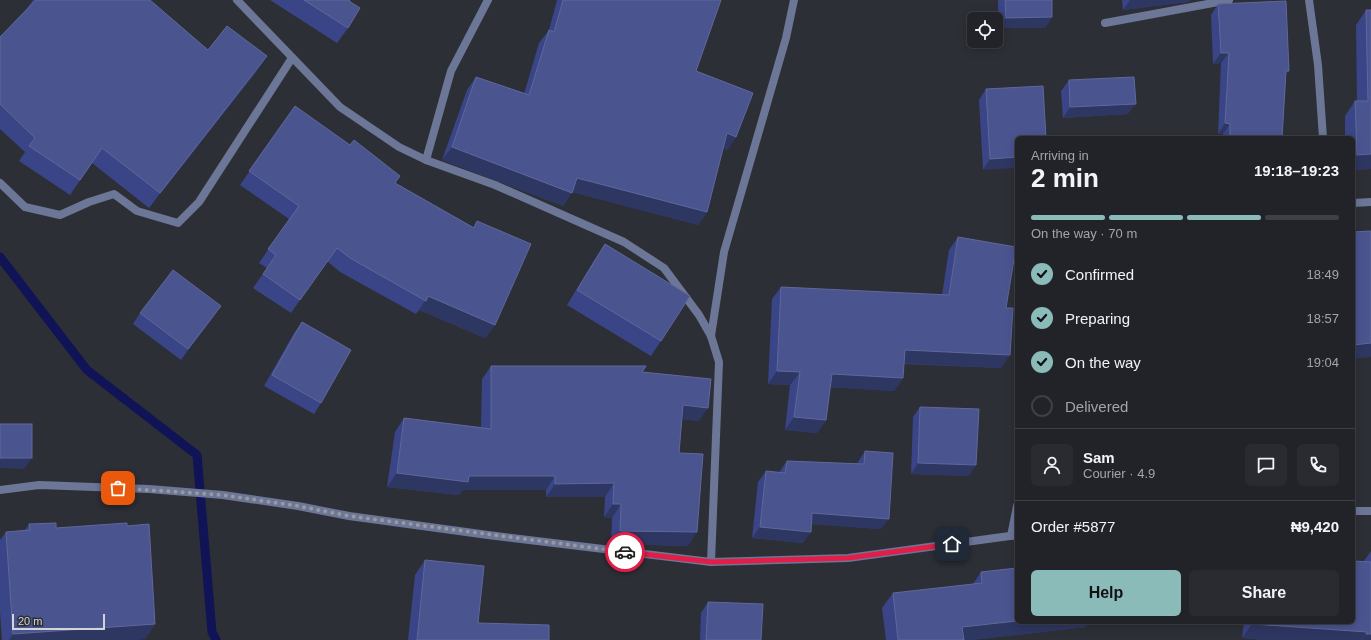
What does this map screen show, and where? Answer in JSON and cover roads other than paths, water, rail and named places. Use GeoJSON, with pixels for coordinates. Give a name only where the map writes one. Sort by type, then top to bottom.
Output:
{"type":"FeatureCollection","features":[{"type":"Feature","properties":{"kind":"street"},"geometry":{"type":"LineString","coordinates":[[237,0],[340,107],[399,147],[426,160],[496,185],[624,242],[664,268],[699,315],[712,336],[719,362],[712,562]]}},
{"type":"Feature","properties":{"kind":"street"},"geometry":{"type":"LineString","coordinates":[[426,160],[451,71],[488,0]]}},
{"type":"Feature","properties":{"kind":"street"},"geometry":{"type":"LineString","coordinates":[[712,336],[724,252],[786,38],[794,0]]}},
{"type":"Feature","properties":{"kind":"street"},"geometry":{"type":"LineString","coordinates":[[1104,23],[1229,0]]}},
{"type":"Feature","properties":{"kind":"street"},"geometry":{"type":"LineString","coordinates":[[1309,0],[1318,65],[1323,136]]}},
{"type":"Feature","properties":{"kind":"street"},"geometry":{"type":"LineString","coordinates":[[0,183],[25,207],[60,215],[89,202],[114,194],[137,211],[178,223],[199,202],[292,58]]}},
{"type":"Feature","properties":{"kind":"street"},"geometry":{"type":"LineString","coordinates":[[1355,203],[1371,202]]}},
{"type":"Feature","properties":{"kind":"street"},"geometry":{"type":"LineString","coordinates":[[0,490],[39,485],[149,489],[223,495],[298,506],[349,516],[480,534],[712,562],[848,558],[1014,535]]}},
{"type":"Feature","properties":{"kind":"street"},"geometry":{"type":"LineString","coordinates":[[1355,511],[1371,511]]}},
{"type":"Feature","properties":{"kind":"waterway"},"geometry":{"type":"LineString","coordinates":[[0,257],[87,370],[197,455],[212,632],[216,640]]}}]}
